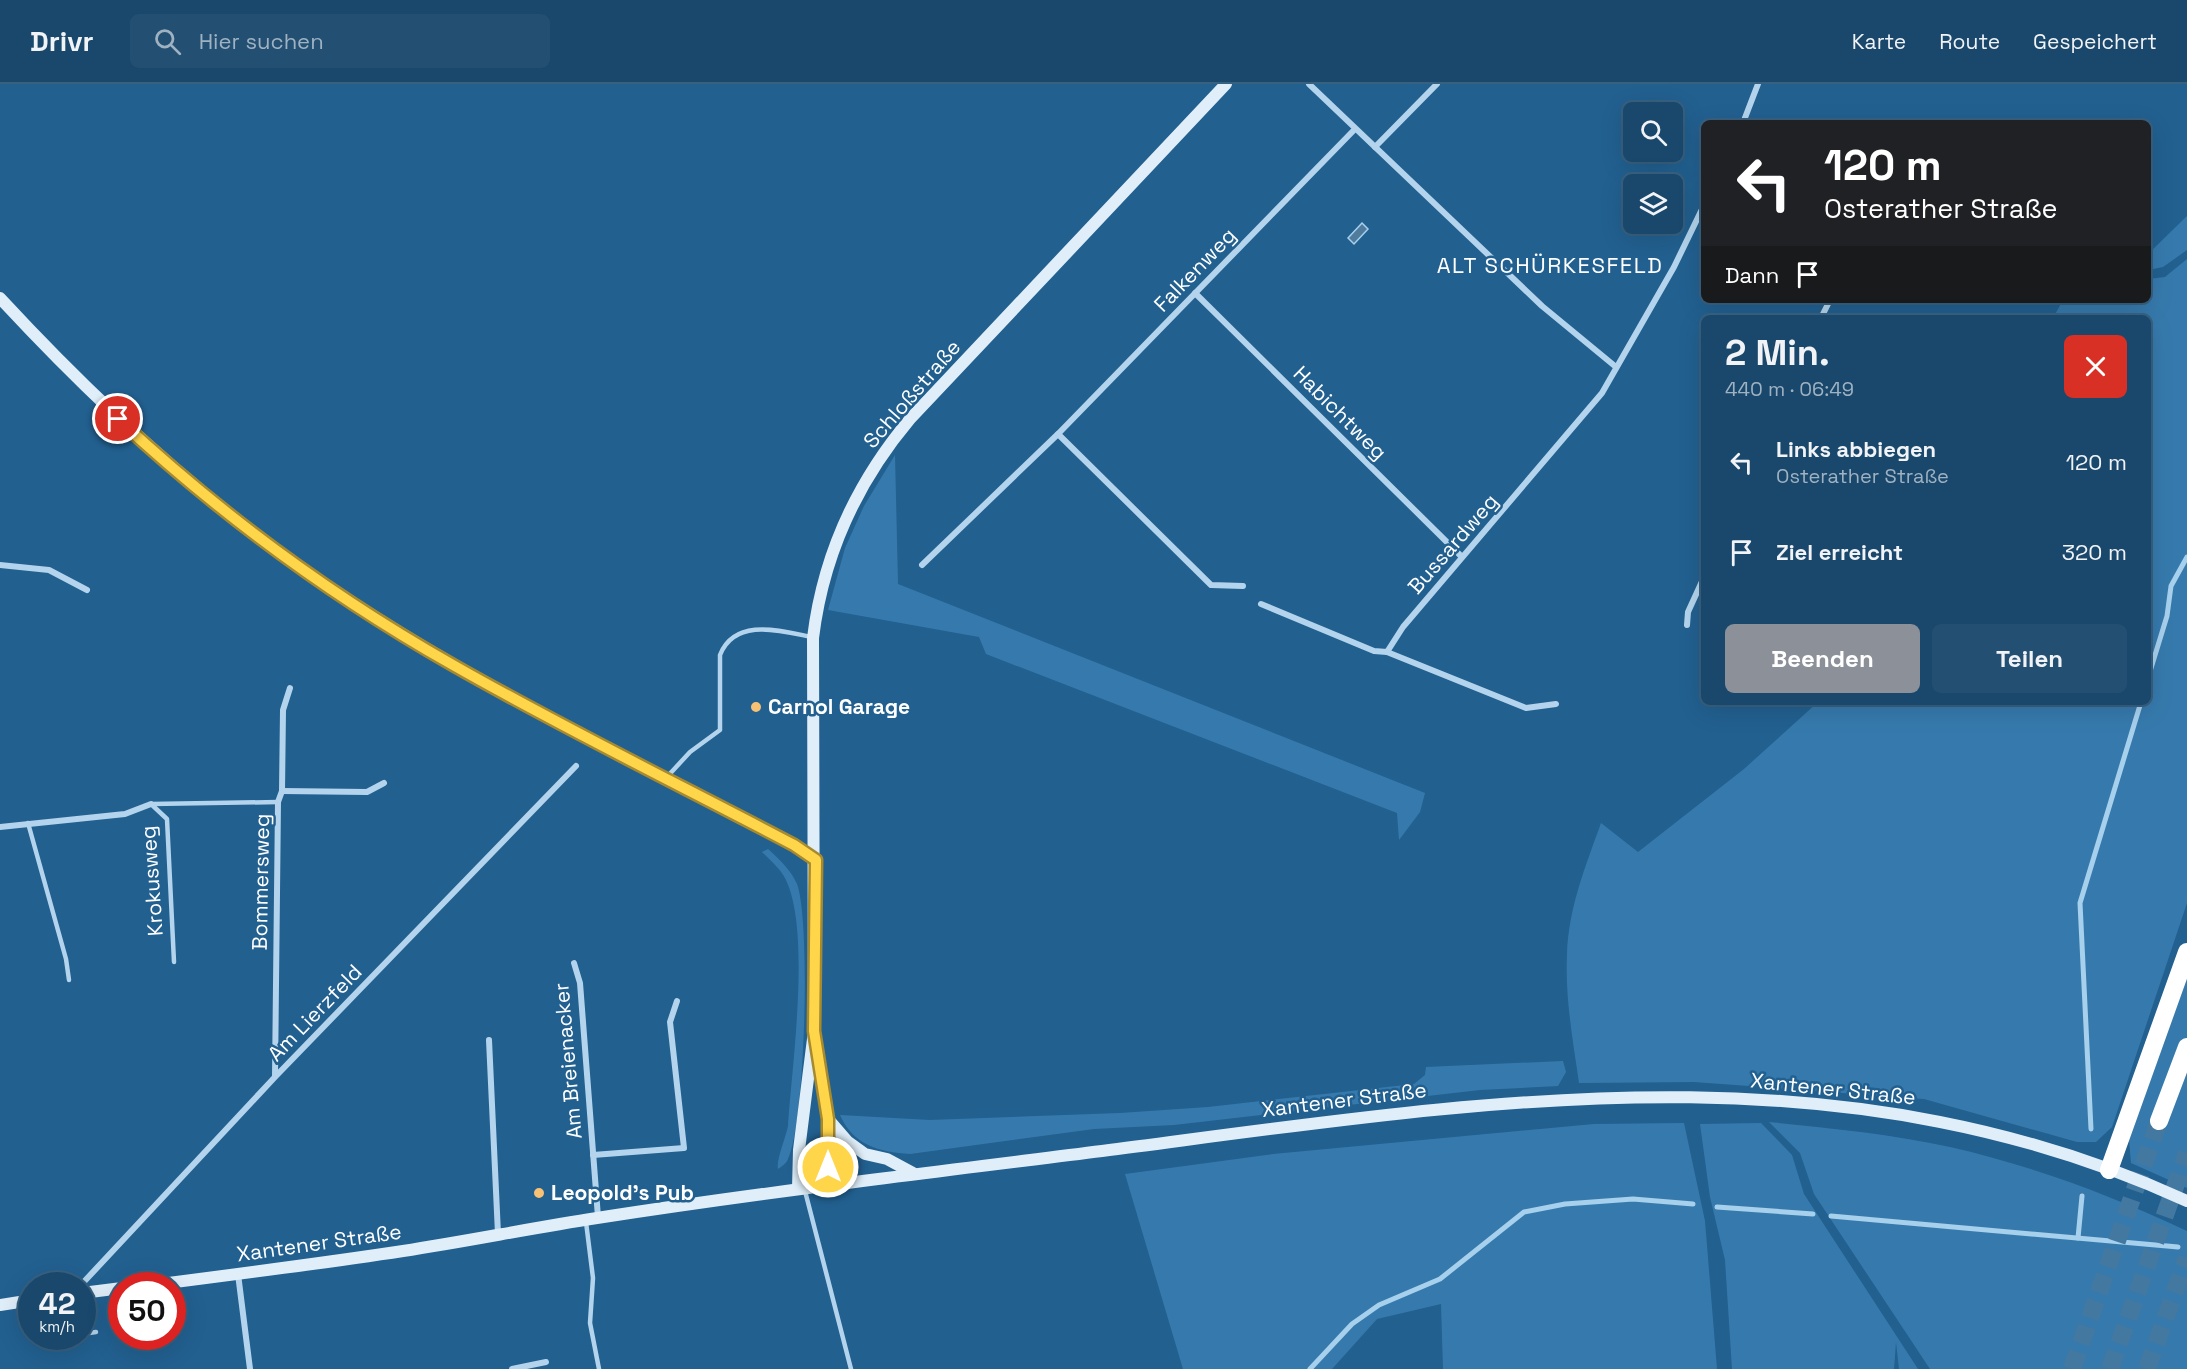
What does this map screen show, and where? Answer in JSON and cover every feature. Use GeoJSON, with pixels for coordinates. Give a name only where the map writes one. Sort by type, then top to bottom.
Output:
{"type":"FeatureCollection","features":[{"type":"Feature","properties":{"kind":"highway"},"geometry":{"type":"LineString","coordinates":[[2109,1170],[2187,952]]}},
{"type":"Feature","properties":{"kind":"highway"},"geometry":{"type":"LineString","coordinates":[[2159,1121],[2187,1047]]}},
{"type":"Feature","properties":{"kind":"main road","name":"Schloßstraße"},"geometry":{"type":"LineString","coordinates":[[801,1189],[799,1150],[814,1031],[816,860],[813,638],[817,608],[835,544],[865,480],[886,447],[1226,84]]}},
{"type":"Feature","properties":{"kind":"main road"},"geometry":{"type":"LineString","coordinates":[[0,298],[62,365],[145,444],[225,511],[330,588],[452,664],[794,845],[816,860]]}},
{"type":"Feature","properties":{"kind":"main road","name":"Schloßstraße"},"geometry":{"type":"LineString","coordinates":[[814,1031],[828,1119],[828,1185]]}},
{"type":"Feature","properties":{"kind":"main road","name":"Xantener Straße"},"geometry":{"type":"LineString","coordinates":[[186,1281],[404,1251],[592,1218],[913,1173],[1468,1105],[1577,1098],[1690,1096],[1797,1101],[1927,1119],[2042,1147],[2109,1170],[2187,1201]]}},
{"type":"Feature","properties":{"kind":"main road"},"geometry":{"type":"LineString","coordinates":[[828,1119],[847,1141],[865,1154],[887,1159],[913,1173]]}},
{"type":"Feature","properties":{"kind":"main road"},"geometry":{"type":"LineString","coordinates":[[0,1305],[18,1302]]}},
{"type":"Feature","properties":{"kind":"street"},"geometry":{"type":"LineString","coordinates":[[1309,84],[1542,306],[1616,367],[1674,267],[1701,211]]}},
{"type":"Feature","properties":{"kind":"street"},"geometry":{"type":"LineString","coordinates":[[1375,147],[1437,84]]}},
{"type":"Feature","properties":{"kind":"street"},"geometry":{"type":"LineString","coordinates":[[1744,120],[1758,84]]}},
{"type":"Feature","properties":{"kind":"street","name":"Falkenweg"},"geometry":{"type":"LineString","coordinates":[[922,565],[1058,434],[1355,129]]}},
{"type":"Feature","properties":{"kind":"street","name":"Habichtweg"},"geometry":{"type":"LineString","coordinates":[[1195,294],[1462,557]]}},
{"type":"Feature","properties":{"kind":"street","name":"Bussardweg"},"geometry":{"type":"LineString","coordinates":[[1388,652],[1403,627],[1602,393],[1616,367]]}},
{"type":"Feature","properties":{"kind":"street"},"geometry":{"type":"LineString","coordinates":[[1058,434],[1211,585],[1243,586]]}},
{"type":"Feature","properties":{"kind":"street"},"geometry":{"type":"LineString","coordinates":[[0,565],[48,570],[87,590]]}},
{"type":"Feature","properties":{"kind":"street"},"geometry":{"type":"LineString","coordinates":[[1687,625],[1688,612],[1701,584]]}},
{"type":"Feature","properties":{"kind":"street"},"geometry":{"type":"LineString","coordinates":[[1261,604],[1374,651],[1388,652],[1526,708],[1556,704]]}},
{"type":"Feature","properties":{"kind":"street","name":"Bommersweg"},"geometry":{"type":"LineString","coordinates":[[275,1077],[278,802],[282,791],[283,711],[291,688]]}},
{"type":"Feature","properties":{"kind":"street","name":"Am Lierzfeld"},"geometry":{"type":"LineString","coordinates":[[93,1272],[275,1077],[576,766]]}},
{"type":"Feature","properties":{"kind":"street"},"geometry":{"type":"LineString","coordinates":[[282,791],[367,792],[384,783]]}},
{"type":"Feature","properties":{"kind":"street","name":"Krokusweg"},"geometry":{"type":"LineString","coordinates":[[0,827],[125,813],[151,804]]}},
{"type":"Feature","properties":{"kind":"street","name":"Am Breienacker"},"geometry":{"type":"LineString","coordinates":[[574,963],[580,983],[593,1155],[592,1218]]}},
{"type":"Feature","properties":{"kind":"street","name":"Am Breienacker"},"geometry":{"type":"LineString","coordinates":[[593,1155],[684,1148],[670,1022],[677,1001]]}},
{"type":"Feature","properties":{"kind":"street"},"geometry":{"type":"LineString","coordinates":[[489,1040],[498,1234]]}},
{"type":"Feature","properties":{"kind":"street"},"geometry":{"type":"LineString","coordinates":[[238,1274],[250,1369]]}},
{"type":"Feature","properties":{"kind":"street"},"geometry":{"type":"LineString","coordinates":[[512,1369],[546,1362]]}},
{"type":"Feature","properties":{"kind":"lane"},"geometry":{"type":"LineString","coordinates":[[666,778],[690,752],[720,730],[720,655],[724,645],[733,636],[754,629],[813,638]]}},
{"type":"Feature","properties":{"kind":"lane","name":"Krokusweg"},"geometry":{"type":"LineString","coordinates":[[151,804],[278,802]]}},
{"type":"Feature","properties":{"kind":"lane","name":"Krokusweg"},"geometry":{"type":"LineString","coordinates":[[151,804],[167,819],[174,962]]}},
{"type":"Feature","properties":{"kind":"lane"},"geometry":{"type":"LineString","coordinates":[[28,823],[66,959],[69,980]]}},
{"type":"Feature","properties":{"kind":"lane"},"geometry":{"type":"LineString","coordinates":[[801,1189],[851,1369]]}},
{"type":"Feature","properties":{"kind":"lane"},"geometry":{"type":"LineString","coordinates":[[592,1218],[590,1323],[598,1369]]}},
{"type":"Feature","properties":{"kind":"shaded area"},"geometry":{"type":"Polygon","coordinates":[[[2187,216],[2187,250],[2163,267],[2151,269],[2151,251],[2187,216]]]}},
{"type":"Feature","properties":{"kind":"shaded area"},"geometry":{"type":"Polygon","coordinates":[[[1362,223],[1368,229],[1354,244],[1348,238],[1362,223]]]}},
{"type":"Feature","properties":{"kind":"shaded area"},"geometry":{"type":"Polygon","coordinates":[[[2187,259],[2187,903],[2112,1127],[2096,1142],[2077,1142],[1924,1099],[1694,1082],[1579,1083],[1568,1003],[1568,938],[1574,904],[1601,823],[1638,852],[1744,769],[1815,705],[2151,705],[2151,315],[2055,315],[2061,303],[2151,303],[2151,279],[2165,277],[2187,259]]]}},
{"type":"Feature","properties":{"kind":"shaded area"},"geometry":{"type":"Polygon","coordinates":[[[895,455],[898,584],[1425,793],[1420,812],[1399,840],[1397,813],[986,654],[979,637],[828,610],[845,548],[864,506],[895,455]]]}},
{"type":"Feature","properties":{"kind":"shaded area"},"geometry":{"type":"Polygon","coordinates":[[[768,849],[788,869],[797,884],[804,938],[804,1023],[799,1107],[788,1159],[778,1169],[788,1126],[799,965],[793,903],[784,876],[762,852],[768,849]]]}},
{"type":"Feature","properties":{"kind":"shaded area"},"geometry":{"type":"Polygon","coordinates":[[[2187,978],[2187,1188],[2131,1163],[2129,1139],[2187,978]]]}},
{"type":"Feature","properties":{"kind":"shaded area"},"geometry":{"type":"Polygon","coordinates":[[[1563,1061],[1566,1072],[1558,1086],[1480,1090],[1174,1125],[1094,1129],[910,1154],[878,1149],[868,1145],[852,1133],[840,1115],[930,1120],[1120,1113],[1208,1107],[1414,1084],[1425,1075],[1426,1067],[1563,1061]]]}},
{"type":"Feature","properties":{"kind":"shaded area"},"geometry":{"type":"Polygon","coordinates":[[[1769,1122],[1928,1142],[1981,1155],[2071,1183],[2130,1205],[2187,1231],[2187,1369],[1930,1369],[1814,1194],[1800,1153],[1769,1122]]]}},
{"type":"Feature","properties":{"kind":"shaded area"},"geometry":{"type":"Polygon","coordinates":[[[1684,1123],[1705,1221],[1717,1369],[1443,1369],[1441,1304],[1377,1319],[1332,1369],[1183,1369],[1125,1174],[1273,1154],[1594,1124],[1684,1123]]]}},
{"type":"Feature","properties":{"kind":"shaded area"},"geometry":{"type":"Polygon","coordinates":[[[1761,1123],[1792,1155],[1804,1194],[1918,1369],[1899,1369],[1896,1342],[1894,1369],[1732,1369],[1725,1260],[1710,1197],[1700,1124],[1761,1123]]]}},
{"type":"Feature","properties":{"kind":"waterway"},"geometry":{"type":"LineString","coordinates":[[2151,668],[2167,616],[2171,586],[2187,557]]}},
{"type":"Feature","properties":{"kind":"waterway"},"geometry":{"type":"LineString","coordinates":[[2091,1129],[2080,903],[2140,705]]}},
{"type":"Feature","properties":{"kind":"waterway"},"geometry":{"type":"LineString","coordinates":[[2078,1238],[2082,1196]]}},
{"type":"Feature","properties":{"kind":"waterway"},"geometry":{"type":"LineString","coordinates":[[1310,1369],[1352,1324],[1379,1305],[1440,1279],[1524,1212],[1565,1204],[1633,1199],[1693,1204]]}},
{"type":"Feature","properties":{"kind":"waterway"},"geometry":{"type":"LineString","coordinates":[[1717,1207],[1813,1214]]}},
{"type":"Feature","properties":{"kind":"waterway"},"geometry":{"type":"LineString","coordinates":[[1831,1216],[2178,1247]]}},
{"type":"Feature","properties":{"kind":"tunnel"},"geometry":{"type":"LineString","coordinates":[[2072,1369],[2159,1121]]}},
{"type":"Feature","properties":{"kind":"tunnel"},"geometry":{"type":"LineString","coordinates":[[2110,1369],[2187,1153]]}},
{"type":"Feature","properties":{"kind":"tunnel"},"geometry":{"type":"LineString","coordinates":[[2147,1369],[2187,1258]]}},
{"type":"Feature","properties":{"kind":"place","name":"Carnol Garage"},"geometry":{"type":"Point","coordinates":[756,707]}},
{"type":"Feature","properties":{"kind":"place","name":"Leopold's Pub"},"geometry":{"type":"Point","coordinates":[539,1193]}},
{"type":"Feature","properties":{"kind":"district","name":"ALT SCHÜRKESFELD"},"geometry":{"type":"Point","coordinates":[1550,265]}},
{"type":"Feature","properties":{"kind":"route"},"geometry":{"type":"LineString","coordinates":[[118,419],[225,511],[330,588],[452,664],[592,741],[794,845],[816,860],[814,1031],[828,1119],[828,1167]]}}]}
